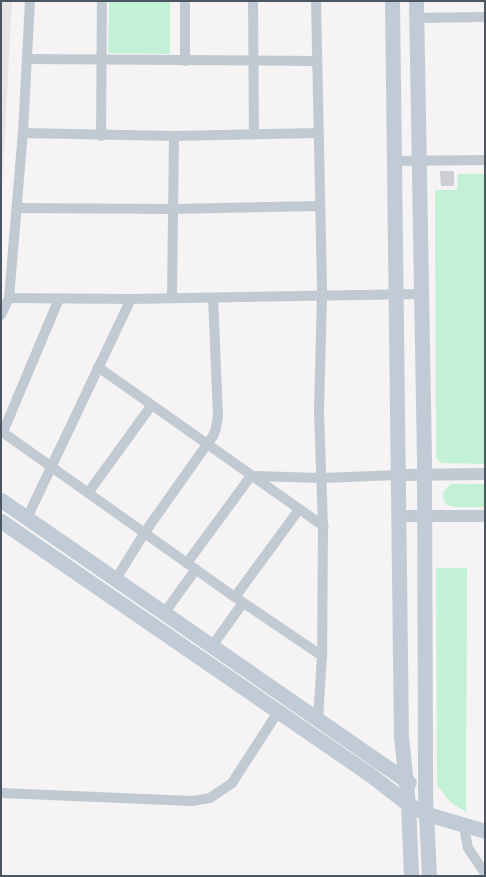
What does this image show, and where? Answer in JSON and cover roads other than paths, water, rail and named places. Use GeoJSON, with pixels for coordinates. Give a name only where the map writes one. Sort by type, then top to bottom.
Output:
{"type":"FeatureCollection","features":[{"type":"Feature","properties":{"kind":"main road"},"geometry":{"type":"LineString","coordinates":[[392,1],[401,736],[408,804],[411,876]]}},
{"type":"Feature","properties":{"kind":"main road"},"geometry":{"type":"LineString","coordinates":[[416,1],[424,475],[425,794],[428,814],[430,876]]}},
{"type":"Feature","properties":{"kind":"main road"},"geometry":{"type":"LineString","coordinates":[[1,500],[404,779],[425,794],[458,824]]}},
{"type":"Feature","properties":{"kind":"main road"},"geometry":{"type":"LineString","coordinates":[[1,521],[408,804],[428,814],[485,831]]}},
{"type":"Feature","properties":{"kind":"main road"},"geometry":{"type":"LineString","coordinates":[[374,758],[395,749],[401,736]]}},
{"type":"Feature","properties":{"kind":"street"},"geometry":{"type":"LineString","coordinates":[[1,315],[9,298],[18,208],[30,1]]}},
{"type":"Feature","properties":{"kind":"street"},"geometry":{"type":"LineString","coordinates":[[101,136],[102,1]]}},
{"type":"Feature","properties":{"kind":"street"},"geometry":{"type":"LineString","coordinates":[[185,1],[185,61]]}},
{"type":"Feature","properties":{"kind":"street"},"geometry":{"type":"LineString","coordinates":[[253,1],[254,134]]}},
{"type":"Feature","properties":{"kind":"street"},"geometry":{"type":"LineString","coordinates":[[316,1],[322,296],[320,412],[323,526],[322,656],[318,719]]}},
{"type":"Feature","properties":{"kind":"street"},"geometry":{"type":"LineString","coordinates":[[416,18],[485,17]]}},
{"type":"Feature","properties":{"kind":"street"},"geometry":{"type":"LineString","coordinates":[[27,59],[316,61]]}},
{"type":"Feature","properties":{"kind":"street"},"geometry":{"type":"LineString","coordinates":[[23,133],[101,136],[318,134]]}},
{"type":"Feature","properties":{"kind":"street"},"geometry":{"type":"LineString","coordinates":[[172,298],[174,136]]}},
{"type":"Feature","properties":{"kind":"street"},"geometry":{"type":"LineString","coordinates":[[394,161],[485,160]]}},
{"type":"Feature","properties":{"kind":"street"},"geometry":{"type":"LineString","coordinates":[[18,208],[172,209],[319,206]]}},
{"type":"Feature","properties":{"kind":"street"},"geometry":{"type":"LineString","coordinates":[[9,298],[131,299],[421,294]]}},
{"type":"Feature","properties":{"kind":"street"},"geometry":{"type":"LineString","coordinates":[[116,579],[145,532],[207,445],[216,428],[218,416],[213,298]]}},
{"type":"Feature","properties":{"kind":"street"},"geometry":{"type":"LineString","coordinates":[[60,299],[2,431],[239,600],[322,656]]}},
{"type":"Feature","properties":{"kind":"street"},"geometry":{"type":"LineString","coordinates":[[27,518],[53,468],[131,299]]}},
{"type":"Feature","properties":{"kind":"street"},"geometry":{"type":"LineString","coordinates":[[98,367],[298,511],[323,526]]}},
{"type":"Feature","properties":{"kind":"street"},"geometry":{"type":"LineString","coordinates":[[88,493],[151,406]]}},
{"type":"Feature","properties":{"kind":"street"},"geometry":{"type":"LineString","coordinates":[[251,476],[321,478],[485,474]]}},
{"type":"Feature","properties":{"kind":"street"},"geometry":{"type":"LineString","coordinates":[[187,563],[251,476]]}},
{"type":"Feature","properties":{"kind":"street"},"geometry":{"type":"LineString","coordinates":[[212,646],[239,600],[298,511]]}},
{"type":"Feature","properties":{"kind":"street"},"geometry":{"type":"LineString","coordinates":[[399,516],[485,516]]}},
{"type":"Feature","properties":{"kind":"street"},"geometry":{"type":"LineString","coordinates":[[164,612],[196,569]]}},
{"type":"Feature","properties":{"kind":"street"},"geometry":{"type":"LineString","coordinates":[[1,793],[192,800],[210,798],[226,790],[232,783],[278,712]]}},
{"type":"Feature","properties":{"kind":"street"},"geometry":{"type":"LineString","coordinates":[[458,824],[468,848],[485,873]]}}]}
